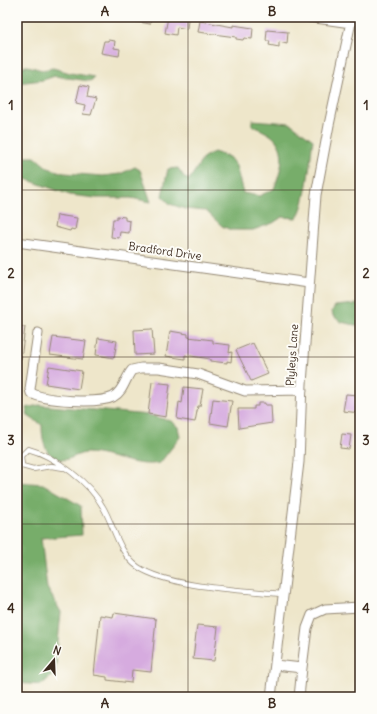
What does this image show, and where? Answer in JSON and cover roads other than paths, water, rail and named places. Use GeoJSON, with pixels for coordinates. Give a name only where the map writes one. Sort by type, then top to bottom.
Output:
{"type":"FeatureCollection","features":[{"type":"Feature","properties":{"kind":"street"},"geometry":{"type":"LineString","coordinates":[[309,17],[352,20]]}},
{"type":"Feature","properties":{"kind":"street","name":"Plyleys Lane"},"geometry":{"type":"LineString","coordinates":[[271,697],[299,462],[302,390],[316,194],[352,20]]}},
{"type":"Feature","properties":{"kind":"street","name":"Bradford Drive"},"geometry":{"type":"LineString","coordinates":[[17,242],[309,283]]}},
{"type":"Feature","properties":{"kind":"street"},"geometry":{"type":"LineString","coordinates":[[38,332],[30,389],[31,393],[38,397],[65,401],[102,400],[113,396],[120,390],[132,370],[141,368],[160,368],[198,374],[245,391],[302,390]]}},
{"type":"Feature","properties":{"kind":"street"},"geometry":{"type":"LineString","coordinates":[[299,697],[307,628],[312,615],[325,609],[360,607]]}},
{"type":"Feature","properties":{"kind":"street"},"geometry":{"type":"LineString","coordinates":[[275,665],[302,668]]}},
{"type":"Feature","properties":{"kind":"lane"},"geometry":{"type":"LineString","coordinates":[[64,468],[51,466],[27,469],[22,466],[21,456],[28,449],[36,451],[64,468],[79,478],[93,492],[104,507],[125,553],[136,566],[162,578],[187,583],[283,594]]}}]}
